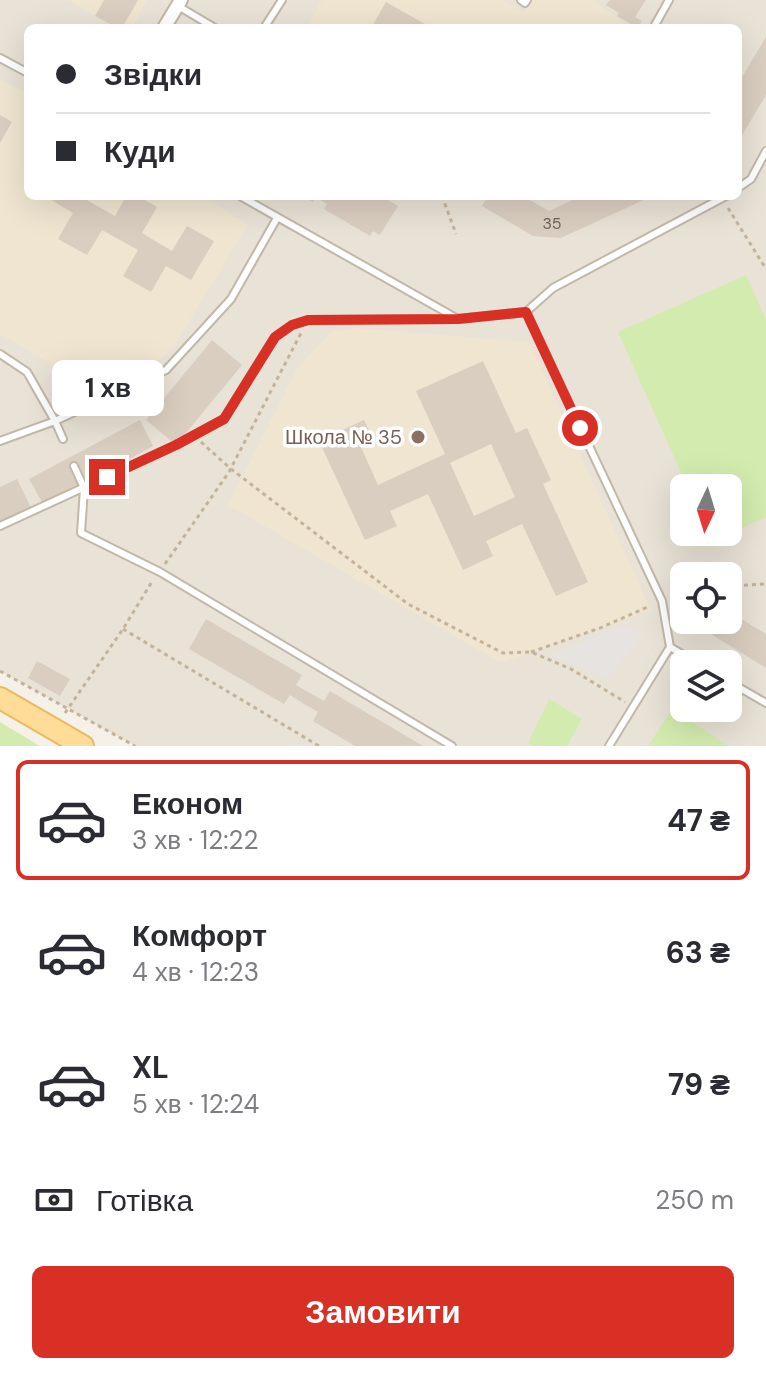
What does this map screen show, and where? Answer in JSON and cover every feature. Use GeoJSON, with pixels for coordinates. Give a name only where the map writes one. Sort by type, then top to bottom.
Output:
{"type":"FeatureCollection","features":[{"type":"Feature","properties":{"kind":"main road"},"geometry":{"type":"LineString","coordinates":[[0,698],[83,746]]}},
{"type":"Feature","properties":{"kind":"street"},"geometry":{"type":"LineString","coordinates":[[166,24],[179,3]]}},
{"type":"Feature","properties":{"kind":"lane"},"geometry":{"type":"LineString","coordinates":[[267,24],[282,0]]}},
{"type":"Feature","properties":{"kind":"lane"},"geometry":{"type":"LineString","coordinates":[[521,0],[525,3],[527,0]]}},
{"type":"Feature","properties":{"kind":"lane"},"geometry":{"type":"LineString","coordinates":[[656,24],[669,0]]}},
{"type":"Feature","properties":{"kind":"lane"},"geometry":{"type":"LineString","coordinates":[[179,3],[209,24]]}},
{"type":"Feature","properties":{"kind":"lane"},"geometry":{"type":"LineString","coordinates":[[0,58],[24,71]]}},
{"type":"Feature","properties":{"kind":"lane"},"geometry":{"type":"LineString","coordinates":[[742,185],[751,179],[766,151]]}},
{"type":"Feature","properties":{"kind":"lane"},"geometry":{"type":"LineString","coordinates":[[247,200],[458,319]]}},
{"type":"Feature","properties":{"kind":"lane"},"geometry":{"type":"LineString","coordinates":[[0,526],[224,419],[275,337],[292,325],[308,320],[458,319],[526,312],[553,288],[718,200]]}},
{"type":"Feature","properties":{"kind":"lane"},"geometry":{"type":"LineString","coordinates":[[0,441],[55,421],[166,370],[231,299],[277,218]]}},
{"type":"Feature","properties":{"kind":"lane"},"geometry":{"type":"LineString","coordinates":[[526,312],[662,601],[670,647],[609,746]]}},
{"type":"Feature","properties":{"kind":"lane"},"geometry":{"type":"LineString","coordinates":[[0,354],[27,372],[63,439]]}},
{"type":"Feature","properties":{"kind":"lane"},"geometry":{"type":"LineString","coordinates":[[74,466],[84,488],[81,533],[160,572],[452,746]]}},
{"type":"Feature","properties":{"kind":"lane"},"geometry":{"type":"LineString","coordinates":[[670,647],[675,650]]}},
{"type":"Feature","properties":{"kind":"lane"},"geometry":{"type":"LineString","coordinates":[[742,689],[766,703]]}},
{"type":"Feature","properties":{"kind":"path"},"geometry":{"type":"LineString","coordinates":[[443,200],[456,234]]}},
{"type":"Feature","properties":{"kind":"path"},"geometry":{"type":"LineString","coordinates":[[726,200],[766,269]]}},
{"type":"Feature","properties":{"kind":"path"},"geometry":{"type":"LineString","coordinates":[[51,727],[68,709],[231,469],[308,320]]}},
{"type":"Feature","properties":{"kind":"path"},"geometry":{"type":"LineString","coordinates":[[194,435],[231,469],[408,604],[503,653],[531,652],[600,628],[662,601]]}},
{"type":"Feature","properties":{"kind":"path"},"geometry":{"type":"LineString","coordinates":[[742,585],[766,584]]}},
{"type":"Feature","properties":{"kind":"path"},"geometry":{"type":"LineString","coordinates":[[123,629],[319,746]]}},
{"type":"Feature","properties":{"kind":"path"},"geometry":{"type":"LineString","coordinates":[[531,652],[571,669],[632,706]]}},
{"type":"Feature","properties":{"kind":"path"},"geometry":{"type":"LineString","coordinates":[[0,671],[135,746]]}},
{"type":"Feature","properties":{"kind":"shaded area"},"geometry":{"type":"Polygon","coordinates":[[[0,0],[766,0],[766,746],[135,746],[0,671],[0,0]]]}},
{"type":"Feature","properties":{"kind":"shaded area"},"geometry":{"type":"Polygon","coordinates":[[[68,0],[147,0],[134,24],[109,24],[68,0]]]}},
{"type":"Feature","properties":{"kind":"shaded area"},"geometry":{"type":"Polygon","coordinates":[[[322,0],[503,0],[524,12],[532,0],[593,0],[626,24],[308,24],[322,0]]]}},
{"type":"Feature","properties":{"kind":"shaded area"},"geometry":{"type":"Polygon","coordinates":[[[0,79],[24,92],[24,200],[208,200],[248,224],[179,338],[164,357],[146,368],[101,378],[72,376],[0,334],[0,79]]]}},
{"type":"Feature","properties":{"kind":"shaded area","name":"Школа № 35"},"geometry":{"type":"Polygon","coordinates":[[[357,328],[529,342],[651,610],[501,663],[228,505],[297,369],[331,332],[357,328]]]}},
{"type":"Feature","properties":{"kind":"shaded area"},"geometry":{"type":"Polygon","coordinates":[[[621,626],[644,634],[608,679],[550,655],[621,626]]]}},
{"type":"Feature","properties":{"kind":"green space"},"geometry":{"type":"Polygon","coordinates":[[[746,275],[766,320],[766,517],[742,528],[742,474],[682,474],[618,332],[746,275]]]}},
{"type":"Feature","properties":{"kind":"green space"},"geometry":{"type":"Polygon","coordinates":[[[549,699],[582,719],[567,746],[534,746],[528,743],[549,699]]]}},
{"type":"Feature","properties":{"kind":"green space"},"geometry":{"type":"Polygon","coordinates":[[[670,712],[670,722],[692,722],[729,746],[648,746],[670,712]]]}},
{"type":"Feature","properties":{"kind":"green space"},"geometry":{"type":"Polygon","coordinates":[[[0,722],[40,746],[0,746],[0,722]]]}},
{"type":"Feature","properties":{"kind":"building"},"geometry":{"type":"Polygon","coordinates":[[[104,0],[138,0],[124,24],[110,24],[95,16],[104,0]]]}},
{"type":"Feature","properties":{"kind":"building"},"geometry":{"type":"Polygon","coordinates":[[[610,0],[646,0],[635,17],[642,21],[640,24],[631,24],[606,5],[610,0]]]}},
{"type":"Feature","properties":{"kind":"building"},"geometry":{"type":"Polygon","coordinates":[[[386,2],[425,24],[373,24],[386,2]]]}},
{"type":"Feature","properties":{"kind":"building"},"geometry":{"type":"Polygon","coordinates":[[[766,37],[766,95],[742,135],[742,77],[766,37]]]}},
{"type":"Feature","properties":{"kind":"building"},"geometry":{"type":"Polygon","coordinates":[[[0,115],[12,122],[0,143],[0,115]]]}},
{"type":"Feature","properties":{"kind":"building"},"geometry":{"type":"Polygon","coordinates":[[[51,200],[87,200],[115,216],[124,200],[145,200],[157,207],[142,233],[172,251],[187,226],[214,241],[191,280],[166,266],[151,292],[123,276],[138,250],[102,230],[87,255],[58,239],[73,213],[51,200]]]}},
{"type":"Feature","properties":{"kind":"building"},"geometry":{"type":"Polygon","coordinates":[[[321,200],[388,200],[398,206],[380,235],[373,231],[370,236],[324,209],[327,204],[321,200]]]}},
{"type":"Feature","properties":{"kind":"building"},"geometry":{"type":"Polygon","coordinates":[[[486,200],[530,200],[549,211],[572,200],[643,200],[561,238],[533,236],[482,206],[486,200]]]}},
{"type":"Feature","properties":{"kind":"building"},"geometry":{"type":"Polygon","coordinates":[[[212,340],[242,365],[176,445],[146,420],[212,340]]]}},
{"type":"Feature","properties":{"kind":"building"},"geometry":{"type":"Polygon","coordinates":[[[483,361],[516,433],[527,428],[551,480],[543,484],[588,582],[556,596],[522,524],[486,541],[493,556],[463,570],[428,494],[390,511],[397,526],[365,540],[319,441],[364,420],[373,439],[360,445],[378,485],[445,454],[416,391],[483,361]],[[491,444],[450,463],[474,516],[515,497],[491,444]]]}},
{"type":"Feature","properties":{"kind":"building"},"geometry":{"type":"Polygon","coordinates":[[[140,420],[153,446],[44,506],[29,479],[140,420]]]}},
{"type":"Feature","properties":{"kind":"building"},"geometry":{"type":"Polygon","coordinates":[[[17,479],[31,508],[0,523],[0,487],[17,479]]]}},
{"type":"Feature","properties":{"kind":"building"},"geometry":{"type":"Polygon","coordinates":[[[206,619],[302,675],[296,685],[324,701],[330,691],[423,746],[355,746],[313,721],[318,712],[290,695],[284,704],[189,649],[206,619]]]}},
{"type":"Feature","properties":{"kind":"building"},"geometry":{"type":"Polygon","coordinates":[[[742,619],[766,634],[766,668],[742,653],[742,650],[711,634],[742,634],[742,619]]]}},
{"type":"Feature","properties":{"kind":"building"},"geometry":{"type":"Polygon","coordinates":[[[37,661],[70,679],[60,696],[28,678],[37,661]]]}},
{"type":"Feature","properties":{"kind":"place","name":"Школа № 35"},"geometry":{"type":"Point","coordinates":[418,437]}},
{"type":"Feature","properties":{"kind":"route"},"geometry":{"type":"LineString","coordinates":[[107,477],[224,419],[275,337],[292,325],[308,320],[458,319],[526,312],[580,428]]}}]}
